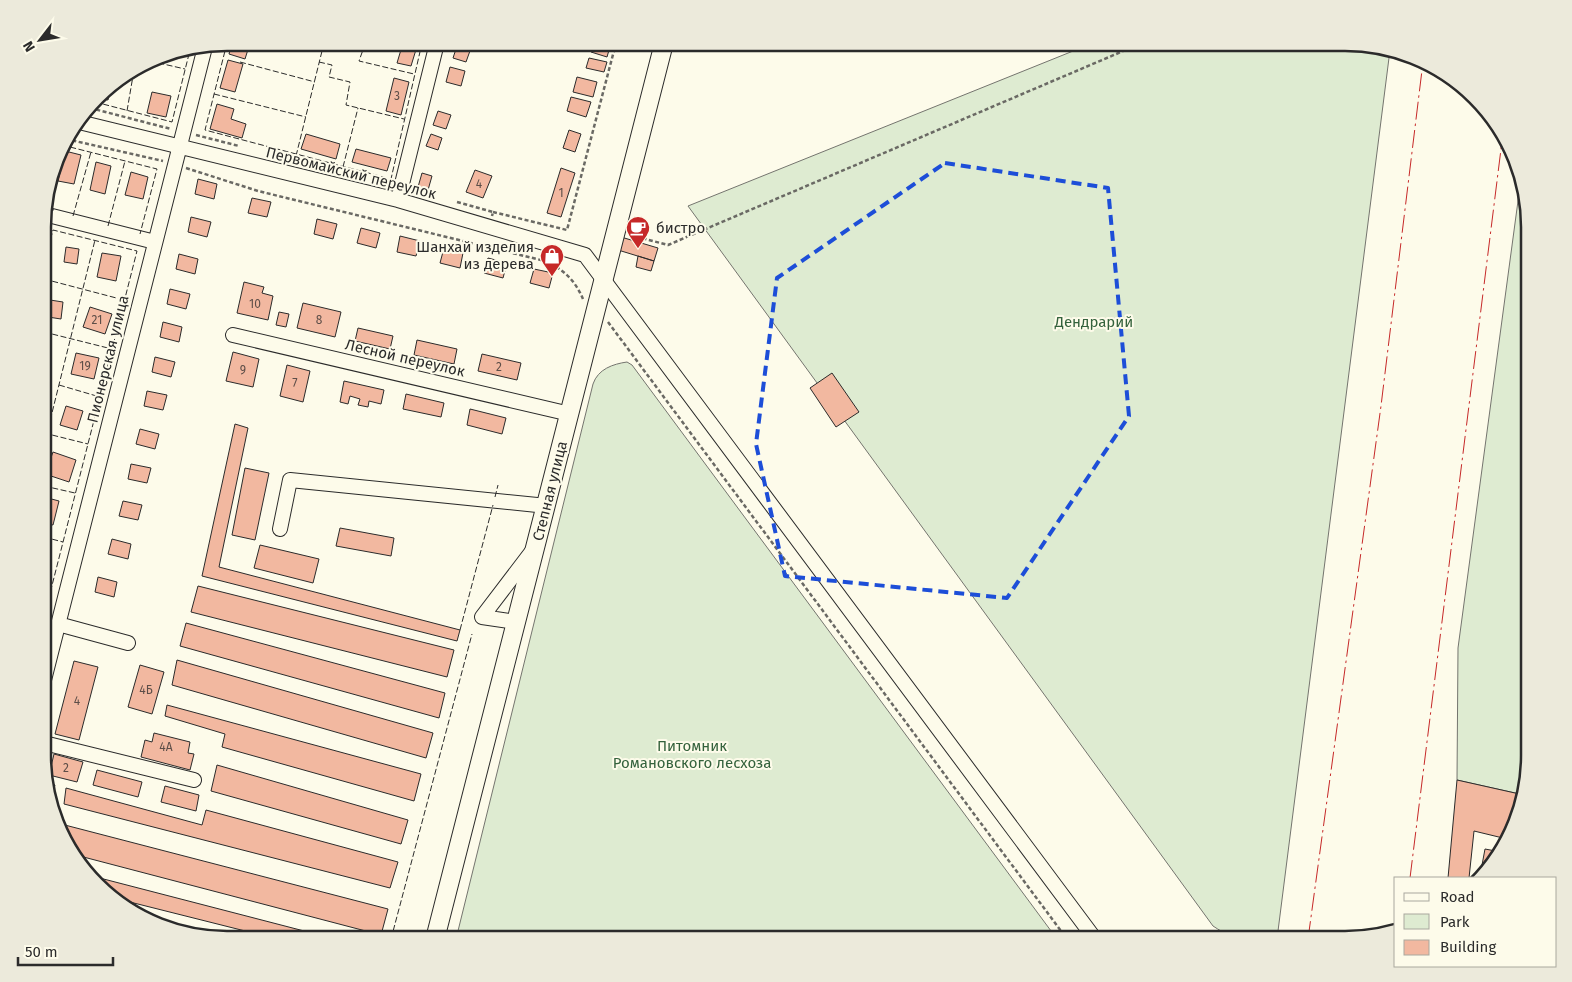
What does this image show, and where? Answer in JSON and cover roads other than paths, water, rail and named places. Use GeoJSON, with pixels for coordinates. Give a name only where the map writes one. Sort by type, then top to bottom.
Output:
{"type":"FeatureCollection","features":[{"type":"Feature","properties":{"kind":"main road","name":"Степная улица"},"geometry":{"type":"LineString","coordinates":[[437,931],[570,414],[602,278],[661,52]]}},
{"type":"Feature","properties":{"kind":"street"},"geometry":{"type":"LineString","coordinates":[[398,200],[435,52]]}},
{"type":"Feature","properties":{"kind":"street","name":"Пионерская улица"},"geometry":{"type":"LineString","coordinates":[[51,652],[155,242],[171,163],[180,146],[203,53]]}},
{"type":"Feature","properties":{"kind":"street","name":"Первомайский переулок"},"geometry":{"type":"LineString","coordinates":[[85,123],[398,200],[585,255],[1088,930]]}},
{"type":"Feature","properties":{"kind":"street"},"geometry":{"type":"LineString","coordinates":[[52,216],[155,242]]}},
{"type":"Feature","properties":{"kind":"street","name":"Лесной переулок"},"geometry":{"type":"LineString","coordinates":[[233,335],[570,414]]}},
{"type":"Feature","properties":{"kind":"street"},"geometry":{"type":"LineString","coordinates":[[280,529],[290,480],[546,506]]}},
{"type":"Feature","properties":{"kind":"street"},"geometry":{"type":"LineString","coordinates":[[516,622],[482,617],[536,545]]}},
{"type":"Feature","properties":{"kind":"street"},"geometry":{"type":"LineString","coordinates":[[58,624],[128,643]]}},
{"type":"Feature","properties":{"kind":"street"},"geometry":{"type":"LineString","coordinates":[[51,745],[194,780]]}},
{"type":"Feature","properties":{"kind":"place","name":"бистро"},"geometry":{"type":"Point","coordinates":[638,249]}},
{"type":"Feature","properties":{"kind":"place","name":"Шанхай изделия из дерева"},"geometry":{"type":"Point","coordinates":[552,277]}},
{"type":"Feature","properties":{"kind":"park label","name":"Дендрарий"},"geometry":{"type":"Point","coordinates":[1094,322]}},
{"type":"Feature","properties":{"kind":"park label","name":"Питомник Романовского лесхоза"},"geometry":{"type":"Point","coordinates":[692,754]}}]}
